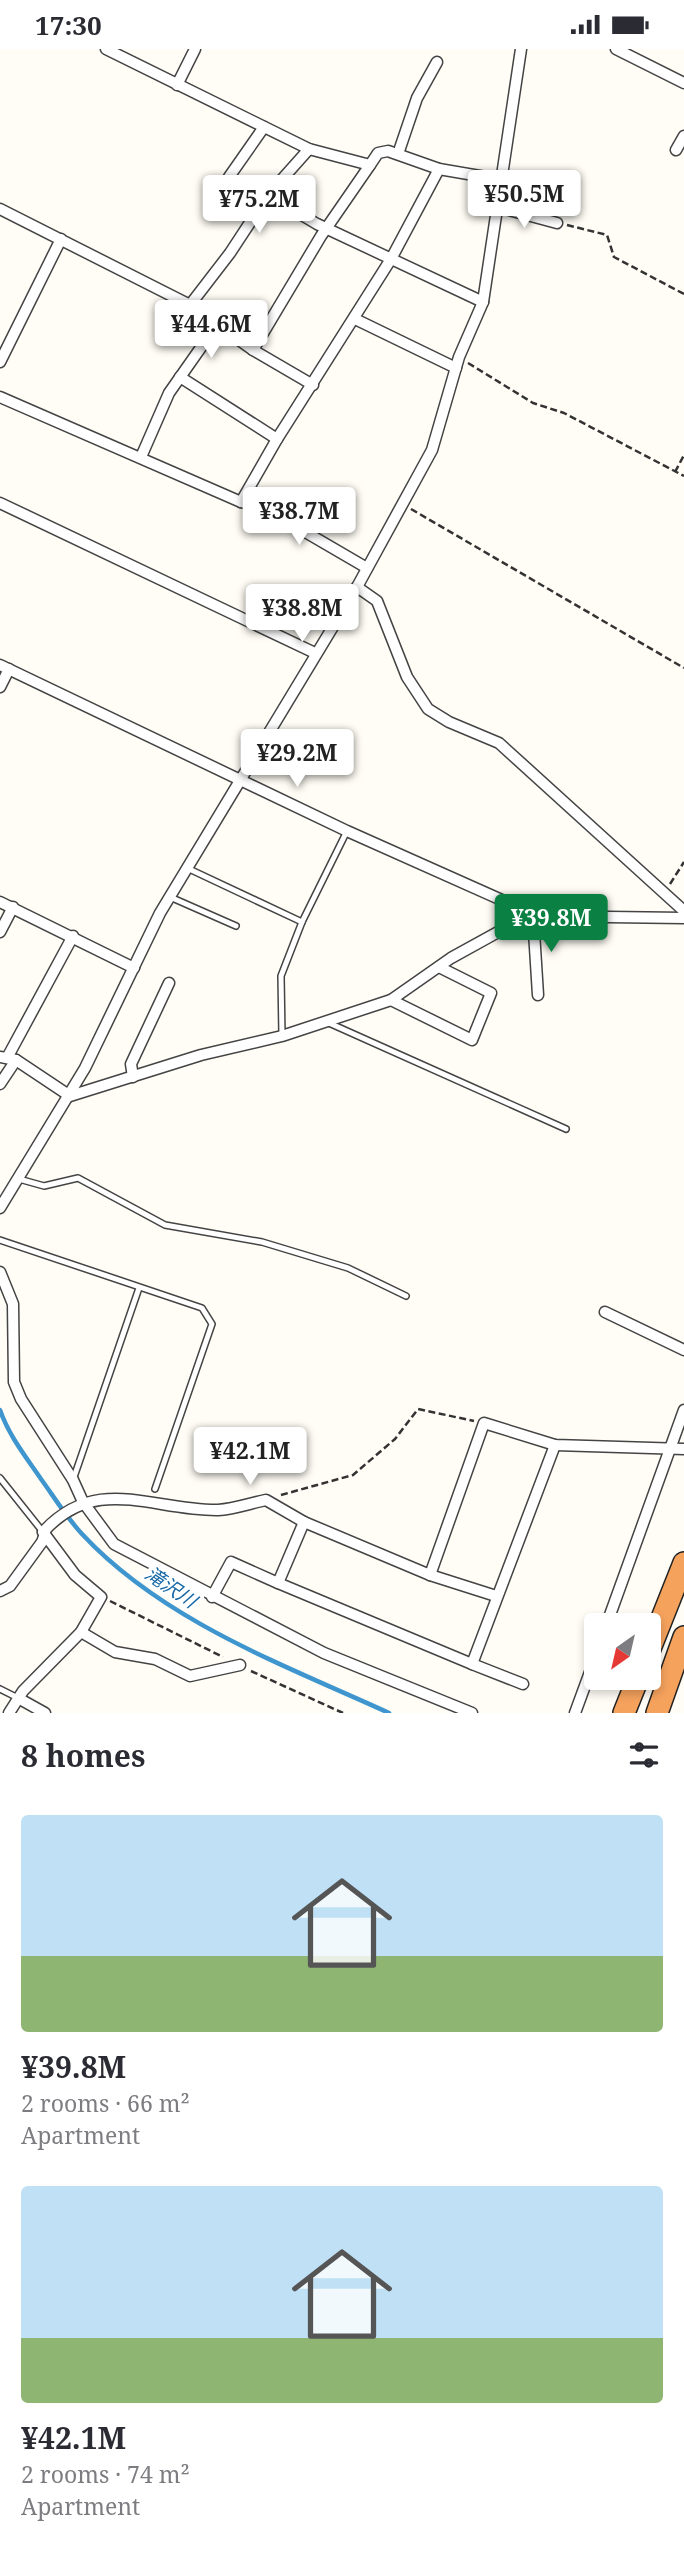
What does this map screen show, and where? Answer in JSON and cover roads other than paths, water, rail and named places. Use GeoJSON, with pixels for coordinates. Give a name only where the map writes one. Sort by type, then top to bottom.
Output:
{"type":"FeatureCollection","features":[{"type":"Feature","properties":{"kind":"highway"},"geometry":{"type":"LineString","coordinates":[[662,1618],[684,1563]]}},
{"type":"Feature","properties":{"kind":"highway"},"geometry":{"type":"LineString","coordinates":[[657,1713],[684,1637]]}},
{"type":"Feature","properties":{"kind":"highway"},"geometry":{"type":"LineString","coordinates":[[624,1713],[633,1691]]}},
{"type":"Feature","properties":{"kind":"street"},"geometry":{"type":"LineString","coordinates":[[106,49],[128,54],[177,85],[309,149],[370,165]]}},
{"type":"Feature","properties":{"kind":"street"},"geometry":{"type":"LineString","coordinates":[[177,85],[195,49]]}},
{"type":"Feature","properties":{"kind":"street"},"geometry":{"type":"LineString","coordinates":[[0,1208],[70,1096],[170,897],[357,587],[432,450],[458,362],[483,302],[521,49]]}},
{"type":"Feature","properties":{"kind":"street"},"geometry":{"type":"LineString","coordinates":[[616,49],[684,83]]}},
{"type":"Feature","properties":{"kind":"street"},"geometry":{"type":"LineString","coordinates":[[398,154],[417,98],[437,62]]}},
{"type":"Feature","properties":{"kind":"street"},"geometry":{"type":"LineString","coordinates":[[229,177],[264,127]]}},
{"type":"Feature","properties":{"kind":"street"},"geometry":{"type":"LineString","coordinates":[[676,150],[684,137]]}},
{"type":"Feature","properties":{"kind":"street"},"geometry":{"type":"LineString","coordinates":[[190,305],[230,253],[268,195],[309,149]]}},
{"type":"Feature","properties":{"kind":"street"},"geometry":{"type":"LineString","coordinates":[[253,350],[320,236],[329,227],[379,153],[388,151],[439,169],[503,180]]}},
{"type":"Feature","properties":{"kind":"street"},"geometry":{"type":"LineString","coordinates":[[241,502],[277,439],[391,259],[439,169]]}},
{"type":"Feature","properties":{"kind":"street"},"geometry":{"type":"LineString","coordinates":[[268,195],[317,225],[329,227],[483,302]]}},
{"type":"Feature","properties":{"kind":"street"},"geometry":{"type":"LineString","coordinates":[[498,207],[557,223]]}},
{"type":"Feature","properties":{"kind":"street"},"geometry":{"type":"LineString","coordinates":[[0,209],[190,305],[216,326],[313,385]]}},
{"type":"Feature","properties":{"kind":"street"},"geometry":{"type":"LineString","coordinates":[[0,362],[61,239]]}},
{"type":"Feature","properties":{"kind":"street"},"geometry":{"type":"LineString","coordinates":[[355,319],[458,362]]}},
{"type":"Feature","properties":{"kind":"street"},"geometry":{"type":"LineString","coordinates":[[141,457],[169,393],[216,326]]}},
{"type":"Feature","properties":{"kind":"street"},"geometry":{"type":"LineString","coordinates":[[180,377],[277,439]]}},
{"type":"Feature","properties":{"kind":"street"},"geometry":{"type":"LineString","coordinates":[[0,397],[241,502],[264,507],[367,568]]}},
{"type":"Feature","properties":{"kind":"street"},"geometry":{"type":"LineString","coordinates":[[0,503],[315,653]]}},
{"type":"Feature","properties":{"kind":"street"},"geometry":{"type":"LineString","coordinates":[[357,587],[377,601],[407,677],[428,709],[449,722],[499,743],[684,911]]}},
{"type":"Feature","properties":{"kind":"street"},"geometry":{"type":"LineString","coordinates":[[0,687],[4,667],[346,831],[500,898],[533,916]]}},
{"type":"Feature","properties":{"kind":"street"},"geometry":{"type":"LineString","coordinates":[[0,902],[134,968]]}},
{"type":"Feature","properties":{"kind":"street"},"geometry":{"type":"LineString","coordinates":[[0,932],[13,907]]}},
{"type":"Feature","properties":{"kind":"street"},"geometry":{"type":"LineString","coordinates":[[533,916],[538,995]]}},
{"type":"Feature","properties":{"kind":"street"},"geometry":{"type":"LineString","coordinates":[[7,1058],[70,1096],[201,1055],[282,1036],[391,1000],[439,967],[518,921],[533,916],[684,918]]}},
{"type":"Feature","properties":{"kind":"street"},"geometry":{"type":"LineString","coordinates":[[0,1084],[7,1058],[73,936]]}},
{"type":"Feature","properties":{"kind":"street"},"geometry":{"type":"LineString","coordinates":[[391,1000],[472,1040],[491,993],[439,967]]}},
{"type":"Feature","properties":{"kind":"street"},"geometry":{"type":"LineString","coordinates":[[132,1077],[131,1064],[169,983]]}},
{"type":"Feature","properties":{"kind":"street"},"geometry":{"type":"LineString","coordinates":[[0,1272],[13,1304],[14,1381],[21,1399],[73,1480],[80,1503],[114,1544],[324,1653],[472,1713]]}},
{"type":"Feature","properties":{"kind":"street"},"geometry":{"type":"LineString","coordinates":[[605,1313],[684,1350]]}},
{"type":"Feature","properties":{"kind":"street"},"geometry":{"type":"LineString","coordinates":[[611,1613],[684,1410]]}},
{"type":"Feature","properties":{"kind":"street"},"geometry":{"type":"LineString","coordinates":[[430,1575],[484,1423],[555,1445],[684,1449]]}},
{"type":"Feature","properties":{"kind":"street"},"geometry":{"type":"LineString","coordinates":[[472,1664],[555,1445]]}},
{"type":"Feature","properties":{"kind":"street"},"geometry":{"type":"LineString","coordinates":[[0,1591],[10,1587],[54,1520],[80,1503],[115,1497],[220,1510],[266,1500],[304,1523],[430,1575],[496,1596]]}},
{"type":"Feature","properties":{"kind":"street"},"geometry":{"type":"LineString","coordinates":[[278,1583],[304,1523]]}},
{"type":"Feature","properties":{"kind":"street"},"geometry":{"type":"LineString","coordinates":[[9,1713],[18,1697],[81,1632],[100,1597],[75,1575],[44,1533]]}},
{"type":"Feature","properties":{"kind":"street"},"geometry":{"type":"LineString","coordinates":[[212,1597],[231,1562],[523,1684]]}},
{"type":"Feature","properties":{"kind":"street"},"geometry":{"type":"LineString","coordinates":[[81,1632],[115,1652],[155,1659],[190,1676],[240,1665]]}},
{"type":"Feature","properties":{"kind":"street"},"geometry":{"type":"LineString","coordinates":[[575,1713],[584,1688]]}},
{"type":"Feature","properties":{"kind":"street"},"geometry":{"type":"LineString","coordinates":[[18,1697],[45,1713]]}},
{"type":"Feature","properties":{"kind":"lane"},"geometry":{"type":"LineString","coordinates":[[282,1036],[281,976],[302,922],[346,831]]}},
{"type":"Feature","properties":{"kind":"lane"},"geometry":{"type":"LineString","coordinates":[[187,868],[302,922]]}},
{"type":"Feature","properties":{"kind":"lane"},"geometry":{"type":"LineString","coordinates":[[170,897],[236,926]]}},
{"type":"Feature","properties":{"kind":"lane"},"geometry":{"type":"LineString","coordinates":[[326,1022],[566,1129]]}},
{"type":"Feature","properties":{"kind":"lane"},"geometry":{"type":"LineString","coordinates":[[19,1179],[44,1186],[78,1178],[165,1224],[262,1241],[348,1268],[406,1296]]}},
{"type":"Feature","properties":{"kind":"lane"},"geometry":{"type":"LineString","coordinates":[[0,1240],[202,1308],[212,1324],[155,1489]]}},
{"type":"Feature","properties":{"kind":"lane"},"geometry":{"type":"LineString","coordinates":[[73,1480],[139,1288]]}},
{"type":"Feature","properties":{"kind":"lane"},"geometry":{"type":"LineString","coordinates":[[0,1478],[44,1533]]}},
{"type":"Feature","properties":{"kind":"lane"},"geometry":{"type":"LineString","coordinates":[[0,1689],[18,1697]]}},
{"type":"Feature","properties":{"kind":"waterway","name":"滝沢川"},"geometry":{"type":"LineString","coordinates":[[0,1410],[18,1446],[66,1514],[114,1565],[149,1592],[226,1638],[389,1713]]}}]}
